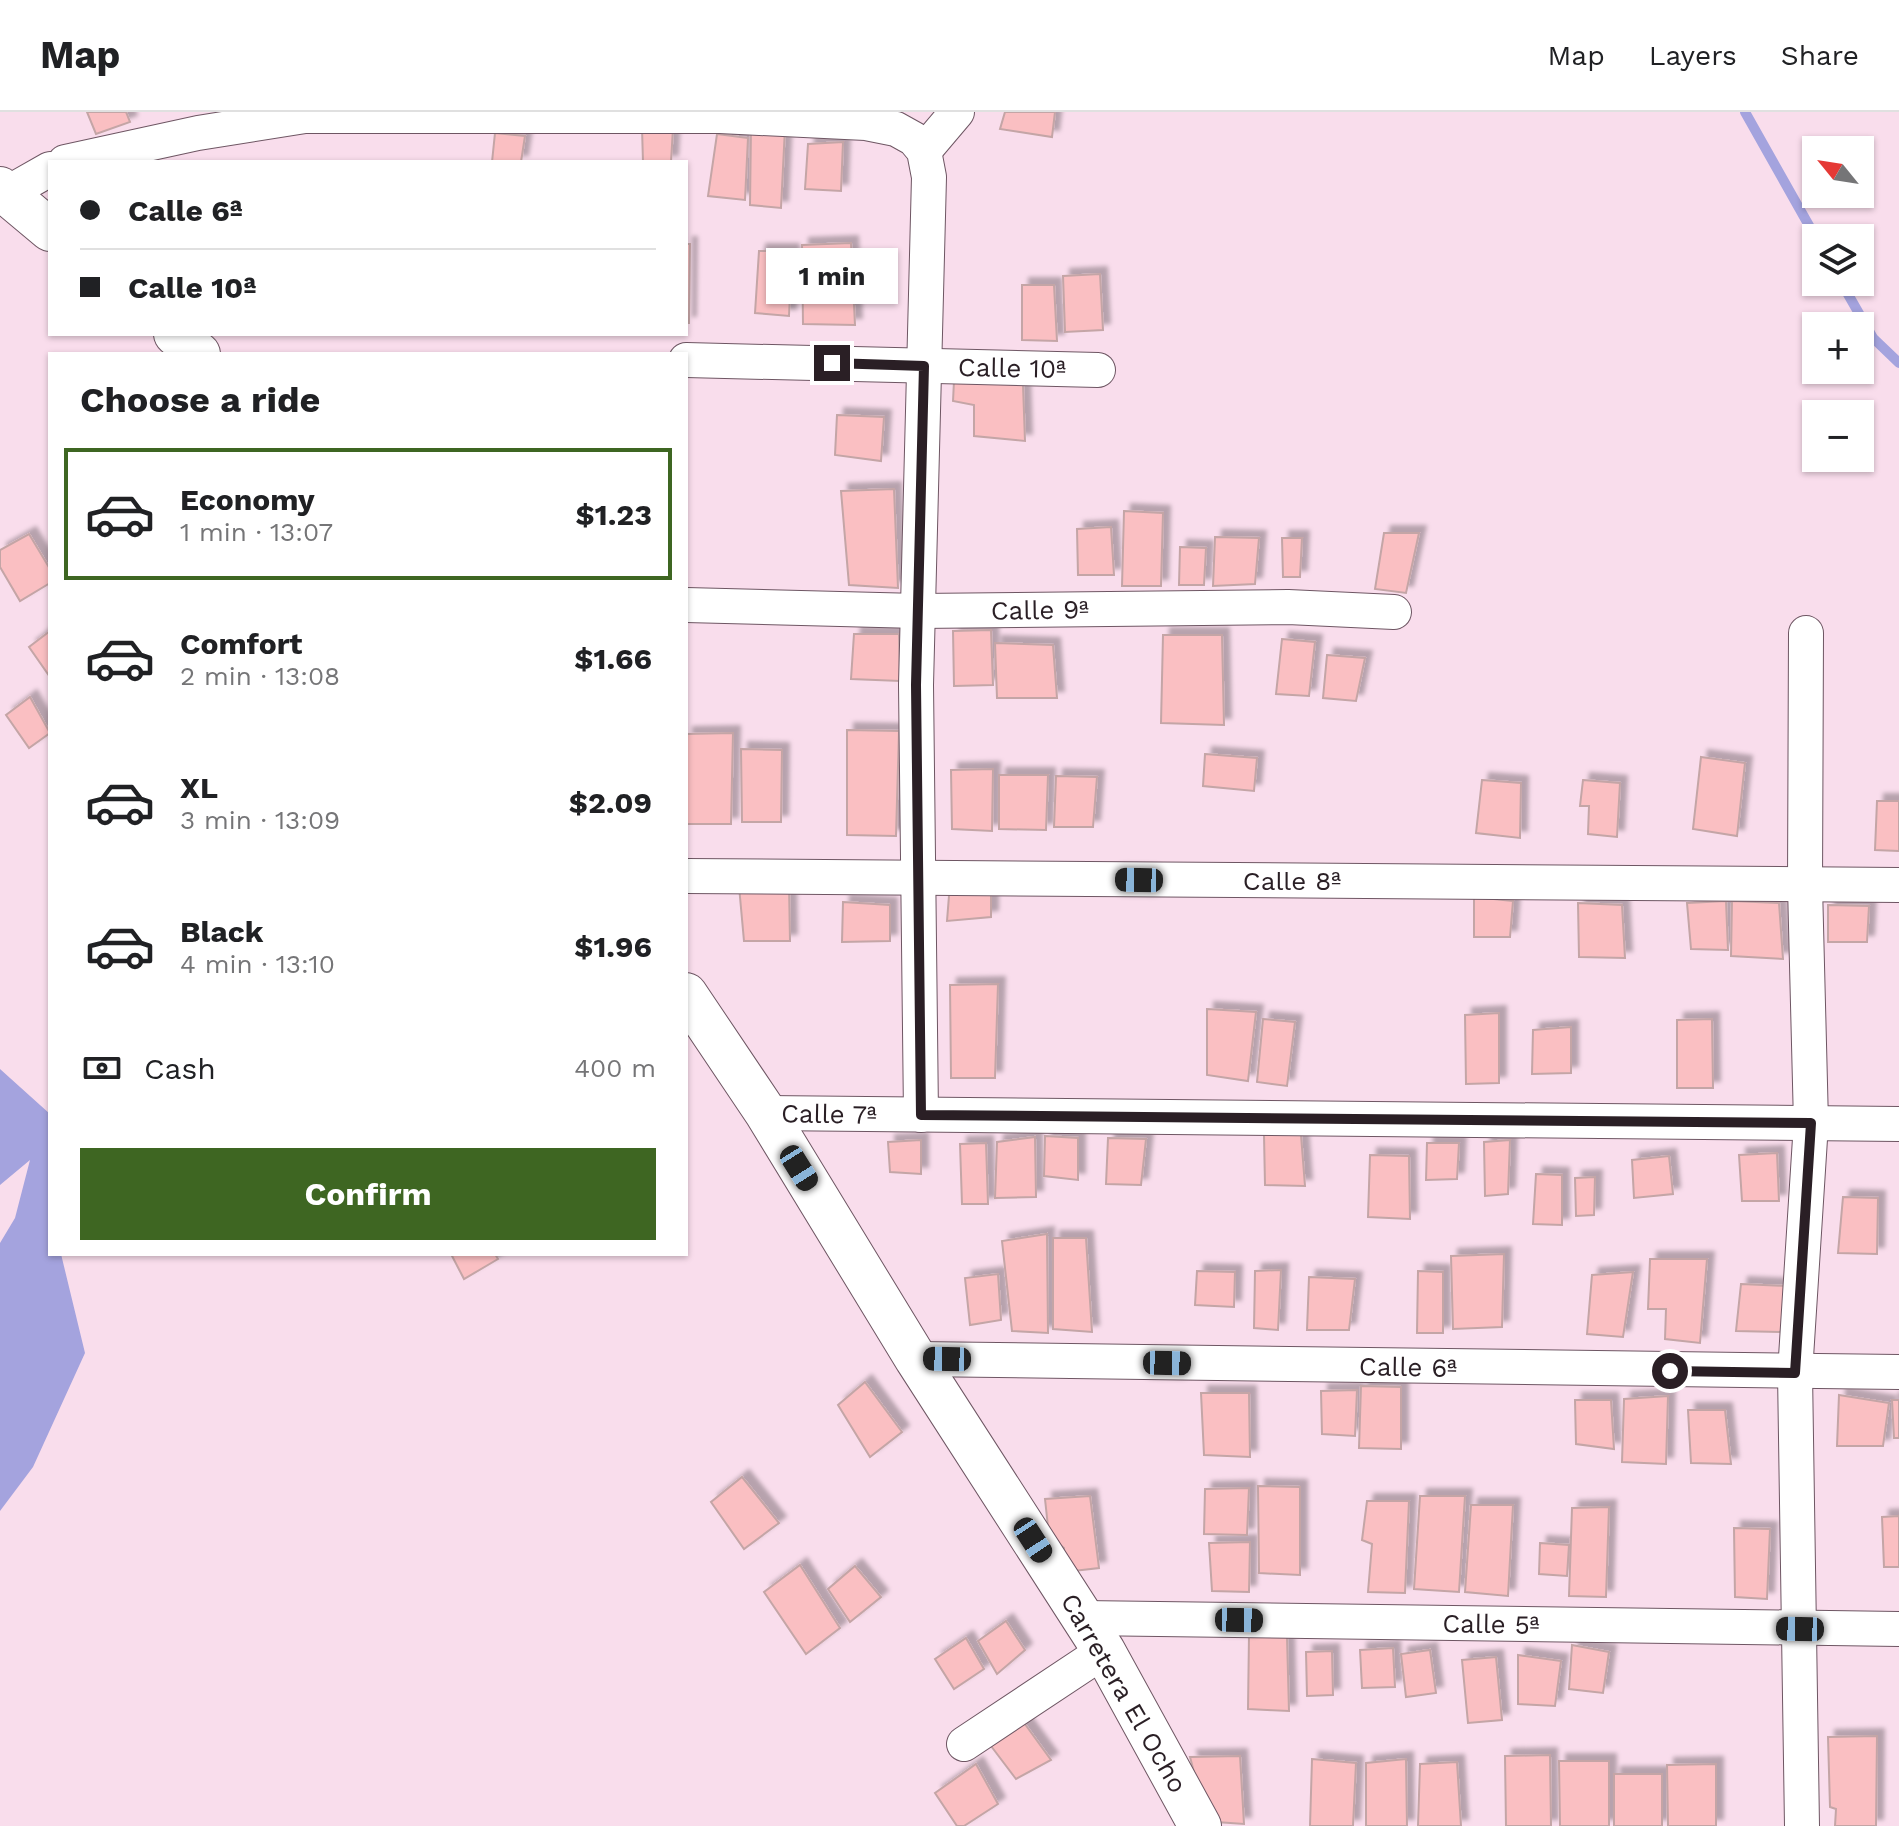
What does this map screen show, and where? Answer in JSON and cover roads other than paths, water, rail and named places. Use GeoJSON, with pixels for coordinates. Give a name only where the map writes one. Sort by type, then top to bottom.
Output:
{"type":"FeatureCollection","features":[{"type":"Feature","properties":{"kind":"street"},"geometry":{"type":"LineString","coordinates":[[924,151],[957,112]]}},
{"type":"Feature","properties":{"kind":"street"},"geometry":{"type":"LineString","coordinates":[[74,160],[198,133],[305,116],[373,113],[720,116],[866,123],[896,129],[914,139],[924,151],[929,177],[918,611],[916,878],[921,1115]]}},
{"type":"Feature","properties":{"kind":"street"},"geometry":{"type":"LineString","coordinates":[[48,170],[3,191],[48,228]]}},
{"type":"Feature","properties":{"kind":"street"},"geometry":{"type":"LineString","coordinates":[[177,336],[197,352]]}},
{"type":"Feature","properties":{"kind":"street","name":"Calle 10ª"},"geometry":{"type":"LineString","coordinates":[[688,360],[1098,370]]}},
{"type":"Feature","properties":{"kind":"street","name":"Calle 9ª"},"geometry":{"type":"LineString","coordinates":[[688,605],[918,611],[1288,607],[1394,612]]}},
{"type":"Feature","properties":{"kind":"street"},"geometry":{"type":"LineString","coordinates":[[1802,1826],[1795,1373],[1811,1123],[1805,886],[1806,633]]}},
{"type":"Feature","properties":{"kind":"street","name":"Calle 8ª"},"geometry":{"type":"LineString","coordinates":[[688,876],[1899,885]]}},
{"type":"Feature","properties":{"kind":"street","name":"Carretera El Ocho"},"geometry":{"type":"LineString","coordinates":[[688,997],[766,1113],[916,1359],[1093,1634],[1200,1826]]}},
{"type":"Feature","properties":{"kind":"street","name":"Calle 7ª"},"geometry":{"type":"LineString","coordinates":[[766,1113],[1899,1124]]}},
{"type":"Feature","properties":{"kind":"street","name":"Calle 6ª"},"geometry":{"type":"LineString","coordinates":[[916,1359],[1899,1372]]}},
{"type":"Feature","properties":{"kind":"street","name":"Calle 5ª"},"geometry":{"type":"LineString","coordinates":[[1093,1634],[1899,1629]]}},
{"type":"Feature","properties":{"kind":"street"},"geometry":{"type":"LineString","coordinates":[[964,1744],[1093,1634]]}},
{"type":"Feature","properties":{"kind":"water"},"geometry":{"type":"Polygon","coordinates":[[[0,1069],[48,1112],[48,1256],[61,1256],[85,1353],[33,1467],[0,1511],[0,1243],[15,1218],[30,1160],[0,1185],[0,1069]]]}},
{"type":"Feature","properties":{"kind":"waterway"},"geometry":{"type":"LineString","coordinates":[[1745,112],[1808,224]]}},
{"type":"Feature","properties":{"kind":"waterway"},"geometry":{"type":"LineString","coordinates":[[1849,296],[1873,338],[1899,363]]}}]}
